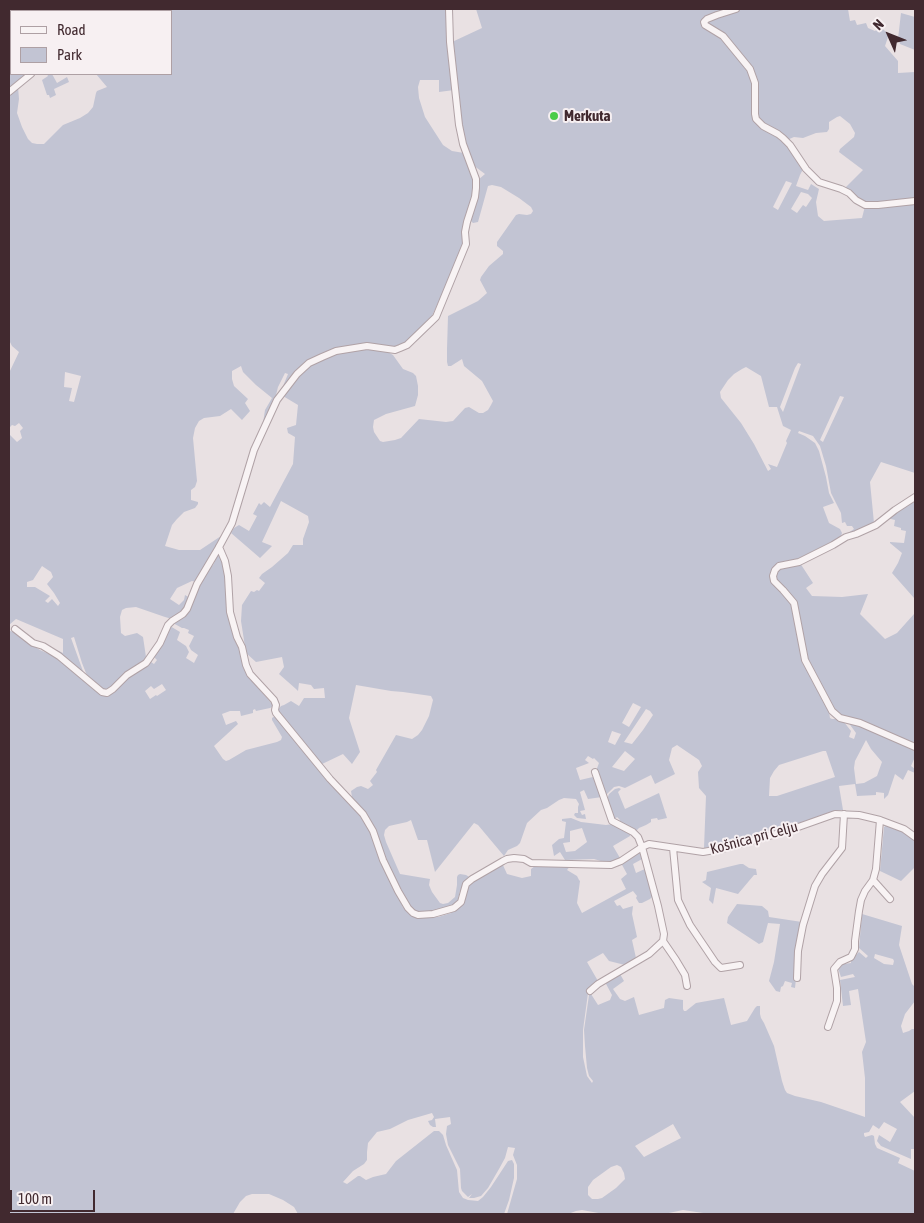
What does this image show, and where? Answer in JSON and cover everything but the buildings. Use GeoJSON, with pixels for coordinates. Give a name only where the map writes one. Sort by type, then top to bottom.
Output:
{"type":"FeatureCollection","features":[{"type":"Feature","properties":{"kind":"street"},"geometry":{"type":"LineString","coordinates":[[15,629],[33,643],[43,646],[59,656],[102,692],[107,692],[117,686],[127,675],[146,663],[160,643],[168,626],[188,608],[197,584],[232,523],[254,450],[277,400],[297,374],[309,363],[336,351],[367,346],[395,350],[400,348],[407,345],[436,317],[445,291],[466,244],[465,232],[476,188],[476,179],[463,144],[459,125],[450,42],[449,9]]}},
{"type":"Feature","properties":{"kind":"street"},"geometry":{"type":"LineString","coordinates":[[736,9],[707,19],[704,22],[705,25],[722,36],[750,70],[755,83],[756,119],[790,145],[806,169],[819,182],[841,189],[865,205],[878,206],[915,201]]}},
{"type":"Feature","properties":{"kind":"street"},"geometry":{"type":"LineString","coordinates":[[9,92],[30,75]]}},
{"type":"Feature","properties":{"kind":"street"},"geometry":{"type":"LineString","coordinates":[[915,497],[876,525],[846,537],[833,546],[799,562],[779,566],[773,576],[774,581],[794,603],[805,660],[832,712],[840,718],[860,723],[915,747]]}},
{"type":"Feature","properties":{"kind":"street"},"geometry":{"type":"LineString","coordinates":[[219,547],[228,576],[230,612],[250,674],[274,700],[276,713],[330,779],[363,814],[373,831],[383,860],[401,897],[413,913],[418,915],[433,914],[454,908],[462,902],[466,884],[507,859],[514,858],[531,862],[611,864],[642,847]]}},
{"type":"Feature","properties":{"kind":"street"},"geometry":{"type":"LineString","coordinates":[[590,991],[598,984],[649,954],[663,941],[664,934],[638,837],[633,832],[612,821],[595,772]]}},
{"type":"Feature","properties":{"kind":"street","name":"Košnica pri Celju"},"geometry":{"type":"LineString","coordinates":[[642,847],[649,844],[703,852],[726,848],[787,831],[835,814],[859,815],[880,820],[904,829],[915,837]]}},
{"type":"Feature","properties":{"kind":"street"},"geometry":{"type":"LineString","coordinates":[[798,978],[798,950],[803,925],[815,886],[842,848],[844,814]]}},
{"type":"Feature","properties":{"kind":"street"},"geometry":{"type":"LineString","coordinates":[[828,1027],[837,1000],[834,969],[840,962],[851,957],[854,953],[861,900],[873,880],[876,869],[880,820]]}},
{"type":"Feature","properties":{"kind":"street"},"geometry":{"type":"LineString","coordinates":[[673,848],[678,900],[690,925],[721,968],[740,965]]}},
{"type":"Feature","properties":{"kind":"street"},"geometry":{"type":"LineString","coordinates":[[873,880],[890,899]]}},
{"type":"Feature","properties":{"kind":"street"},"geometry":{"type":"LineString","coordinates":[[663,941],[685,975],[687,986]]}},
{"type":"Feature","properties":{"kind":"green space"},"geometry":{"type":"Polygon","coordinates":[[[9,9],[66,9],[10,10],[10,75],[26,75],[9,90],[9,9]]]}},
{"type":"Feature","properties":{"kind":"green space"},"geometry":{"type":"Polygon","coordinates":[[[168,9],[447,9],[454,90],[439,92],[439,80],[420,80],[418,87],[419,98],[425,117],[443,145],[452,151],[464,153],[473,179],[474,189],[461,253],[432,316],[404,344],[391,347],[365,344],[318,356],[281,391],[288,374],[285,373],[263,423],[265,410],[272,398],[243,372],[241,366],[232,371],[234,386],[248,399],[245,403],[250,411],[242,420],[231,409],[220,416],[204,418],[199,421],[193,438],[197,481],[195,487],[191,490],[191,500],[198,502],[198,504],[195,508],[184,512],[172,525],[165,546],[179,550],[200,550],[221,536],[196,582],[192,581],[177,588],[170,599],[179,605],[184,600],[185,595],[190,598],[182,612],[172,619],[136,607],[122,610],[120,617],[121,633],[125,636],[137,633],[143,637],[146,657],[144,661],[108,690],[104,690],[88,678],[74,637],[71,638],[84,674],[57,652],[57,650],[63,653],[63,639],[16,619],[9,625],[9,434],[17,442],[22,438],[20,431],[23,428],[19,423],[9,428],[9,373],[19,352],[12,346],[9,340],[9,94],[18,87],[17,113],[22,127],[32,143],[44,144],[63,125],[88,113],[93,107],[97,91],[107,87],[97,75],[172,75],[172,10],[168,9]],[[65,372],[64,387],[72,388],[69,401],[74,402],[81,376],[65,372]],[[42,566],[33,580],[27,582],[27,587],[35,587],[50,596],[45,601],[48,603],[52,599],[58,606],[60,603],[47,584],[53,577],[51,572],[42,566]]]}},
{"type":"Feature","properties":{"kind":"green space"},"geometry":{"type":"Polygon","coordinates":[[[476,9],[728,9],[704,18],[701,22],[703,27],[721,38],[748,71],[753,83],[753,114],[785,142],[803,169],[796,186],[808,190],[811,184],[819,189],[816,202],[818,216],[824,221],[862,218],[865,206],[915,203],[915,473],[881,462],[870,482],[874,523],[853,533],[848,533],[854,529],[852,526],[847,526],[845,522],[842,523],[841,513],[831,493],[820,446],[813,436],[799,431],[798,433],[815,443],[819,451],[829,493],[834,503],[823,507],[829,523],[840,529],[842,533],[839,539],[802,559],[791,562],[771,574],[790,600],[800,643],[830,718],[844,722],[851,731],[849,737],[854,739],[856,733],[848,722],[915,749],[915,757],[911,766],[915,769],[915,773],[908,770],[903,780],[895,774],[888,795],[884,799],[884,793],[876,792],[876,795],[857,796],[855,784],[839,786],[843,810],[833,811],[745,839],[704,848],[706,796],[699,788],[698,772],[702,766],[699,760],[677,745],[672,748],[669,760],[675,774],[655,784],[651,775],[625,788],[614,787],[605,798],[596,771],[599,763],[594,758],[588,756],[585,760],[589,763],[576,768],[580,780],[593,777],[596,779],[602,797],[588,799],[584,790],[580,792],[585,810],[580,811],[582,815],[585,814],[586,819],[577,818],[574,815],[578,813],[579,804],[576,799],[564,798],[559,800],[541,810],[527,823],[520,843],[508,850],[504,856],[478,825],[474,823],[435,872],[427,840],[418,840],[411,820],[389,826],[385,830],[384,835],[400,874],[430,879],[429,885],[440,903],[448,903],[455,897],[458,875],[466,875],[471,878],[460,891],[457,903],[449,908],[417,913],[411,908],[401,892],[365,813],[352,797],[351,791],[361,786],[368,789],[373,785],[370,781],[377,772],[376,770],[396,735],[412,739],[418,735],[429,716],[433,700],[431,696],[356,685],[349,718],[360,752],[352,764],[343,754],[320,765],[277,711],[281,706],[291,701],[299,706],[304,698],[325,698],[324,688],[314,689],[311,685],[299,683],[298,691],[279,674],[284,667],[282,657],[256,662],[246,653],[241,621],[242,605],[251,591],[259,591],[265,583],[259,578],[262,574],[288,553],[293,545],[303,545],[303,539],[309,522],[308,516],[281,501],[262,542],[272,546],[260,558],[231,533],[239,525],[249,531],[257,516],[253,514],[259,503],[261,505],[264,502],[270,507],[293,464],[295,437],[288,433],[287,428],[296,425],[298,405],[283,396],[293,382],[310,365],[341,352],[360,348],[386,351],[393,355],[403,369],[416,376],[418,395],[415,406],[386,414],[374,420],[374,432],[380,441],[383,442],[401,438],[419,419],[453,421],[465,408],[469,407],[479,413],[483,413],[488,410],[493,401],[482,381],[464,366],[462,359],[448,366],[448,316],[478,301],[487,293],[480,280],[489,266],[503,254],[503,251],[497,246],[497,242],[516,215],[527,215],[533,211],[531,207],[519,198],[501,187],[492,185],[488,186],[478,222],[473,223],[470,220],[478,180],[485,174],[473,165],[471,161],[461,124],[452,42],[482,28],[476,9]],[[786,181],[773,207],[778,210],[792,183],[786,181]],[[801,192],[791,209],[797,213],[803,205],[806,207],[812,198],[808,194],[801,192]],[[798,363],[795,368],[780,407],[783,412],[801,364],[798,363]],[[746,367],[734,374],[720,392],[721,398],[741,423],[768,471],[771,469],[768,464],[777,467],[791,430],[783,426],[777,407],[769,407],[761,376],[746,367]],[[840,396],[820,440],[823,442],[844,397],[840,396]],[[633,703],[622,723],[629,727],[641,707],[633,703]],[[646,709],[624,742],[632,744],[653,715],[646,709]],[[612,731],[608,742],[615,745],[621,734],[612,731]],[[866,740],[855,761],[856,784],[864,783],[877,776],[882,762],[866,740]],[[625,751],[612,767],[624,771],[635,759],[625,751]],[[823,751],[779,765],[770,778],[769,796],[777,796],[835,777],[826,751],[823,751]]]}},
{"type":"Feature","properties":{"kind":"green space"},"geometry":{"type":"Polygon","coordinates":[[[744,9],[848,9],[850,21],[855,20],[857,25],[866,23],[868,28],[875,31],[880,27],[889,34],[885,46],[898,61],[898,73],[915,72],[915,199],[866,203],[845,188],[863,170],[839,152],[854,137],[855,133],[850,124],[840,116],[829,122],[827,132],[816,133],[803,138],[794,137],[787,140],[768,128],[758,118],[758,97],[743,58],[706,23],[717,16],[744,9]]]}},
{"type":"Feature","properties":{"kind":"green space"},"geometry":{"type":"Polygon","coordinates":[[[901,13],[915,17],[915,50],[900,44],[898,39],[901,13]]]}},
{"type":"Feature","properties":{"kind":"green space"},"geometry":{"type":"Polygon","coordinates":[[[53,75],[57,83],[67,77],[69,82],[54,89],[56,95],[50,98],[47,95],[42,80],[53,75]]]}},
{"type":"Feature","properties":{"kind":"green space"},"geometry":{"type":"Polygon","coordinates":[[[915,499],[915,744],[846,718],[834,710],[806,659],[795,601],[776,582],[776,571],[779,568],[800,563],[813,583],[806,588],[812,596],[842,597],[868,594],[860,614],[885,639],[897,633],[914,614],[914,598],[892,573],[902,553],[890,542],[904,543],[906,531],[894,526],[895,520],[887,518],[915,499]]]}},
{"type":"Feature","properties":{"kind":"green space"},"geometry":{"type":"Polygon","coordinates":[[[220,553],[221,555],[244,669],[272,704],[272,707],[256,711],[255,709],[253,713],[241,716],[240,711],[230,711],[222,714],[226,725],[236,721],[238,724],[214,746],[226,761],[246,750],[277,742],[282,737],[272,720],[275,716],[361,816],[371,832],[382,863],[403,907],[410,915],[418,918],[438,917],[451,913],[464,903],[469,885],[474,880],[502,863],[507,874],[522,878],[531,876],[531,869],[538,864],[571,865],[567,870],[577,876],[580,881],[577,903],[582,913],[626,889],[621,879],[627,874],[621,863],[640,851],[644,858],[633,864],[636,873],[647,868],[654,895],[650,899],[639,903],[633,891],[614,901],[617,906],[620,905],[623,909],[633,906],[632,914],[637,937],[632,940],[636,958],[625,965],[609,961],[603,953],[587,962],[598,981],[588,993],[583,1030],[583,1057],[587,1076],[592,1083],[593,1081],[589,1076],[587,1068],[584,1030],[589,995],[591,994],[598,1005],[610,1000],[612,995],[605,982],[620,974],[624,981],[613,989],[620,999],[625,1001],[634,997],[639,1015],[664,1008],[665,1000],[669,998],[683,1000],[683,1009],[686,1011],[696,1003],[724,998],[731,1025],[747,1021],[755,1008],[760,1006],[761,1018],[774,1046],[782,1081],[787,1093],[865,1117],[865,1078],[862,1052],[866,1042],[858,989],[849,991],[851,1005],[843,1006],[840,980],[855,977],[853,974],[841,977],[838,968],[842,961],[844,964],[851,963],[851,960],[859,952],[866,958],[868,956],[859,948],[862,914],[902,926],[899,945],[912,984],[915,987],[915,1001],[905,1014],[901,1026],[903,1033],[915,1029],[915,1091],[900,1102],[915,1118],[915,1149],[911,1149],[911,1159],[881,1146],[877,1141],[879,1135],[890,1142],[897,1129],[884,1122],[879,1129],[873,1125],[869,1132],[864,1133],[864,1135],[865,1137],[874,1136],[877,1148],[900,1158],[898,1163],[915,1171],[915,1214],[710,1214],[683,1210],[664,1214],[604,1214],[582,1210],[568,1214],[507,1214],[517,1179],[517,1165],[513,1155],[515,1148],[508,1147],[499,1169],[481,1196],[469,1198],[472,1194],[468,1197],[462,1191],[460,1169],[448,1145],[446,1134],[447,1126],[451,1124],[450,1117],[435,1119],[436,1127],[433,1127],[428,1121],[434,1117],[432,1113],[377,1132],[368,1143],[367,1160],[343,1182],[347,1184],[358,1176],[366,1180],[386,1174],[396,1161],[434,1131],[439,1131],[443,1135],[457,1170],[459,1192],[463,1198],[468,1200],[478,1201],[483,1197],[508,1161],[512,1160],[514,1164],[514,1178],[504,1214],[298,1214],[294,1207],[283,1200],[269,1194],[252,1194],[246,1196],[240,1202],[233,1214],[9,1214],[9,631],[17,632],[40,650],[58,658],[102,695],[112,693],[124,680],[151,662],[154,664],[157,660],[153,656],[170,626],[180,632],[177,640],[186,646],[189,652],[186,658],[194,663],[198,655],[189,646],[194,636],[188,633],[189,630],[173,623],[184,615],[206,571],[213,565],[216,556],[220,553]],[[162,684],[154,689],[151,686],[145,691],[150,699],[166,690],[162,684]],[[875,954],[874,958],[884,964],[893,965],[893,959],[875,954]],[[673,1124],[635,1146],[644,1157],[681,1138],[673,1124]],[[617,1165],[593,1180],[588,1187],[588,1195],[592,1199],[602,1198],[625,1179],[621,1167],[617,1165]]]}},
{"type":"Feature","properties":{"kind":"green space"},"geometry":{"type":"Polygon","coordinates":[[[619,788],[621,789],[618,792],[625,809],[659,793],[667,818],[651,819],[651,822],[636,831],[618,823],[620,820],[617,817],[614,820],[607,799],[609,794],[619,788]]]}},
{"type":"Feature","properties":{"kind":"green space"},"geometry":{"type":"Polygon","coordinates":[[[571,818],[581,822],[613,824],[632,833],[613,846],[620,858],[612,862],[594,859],[565,860],[560,852],[554,856],[552,845],[559,839],[564,838],[566,822],[562,821],[562,819],[571,818]],[[582,828],[570,831],[570,842],[563,843],[566,852],[575,851],[587,842],[582,828]]]}},
{"type":"Feature","properties":{"kind":"green space"},"geometry":{"type":"Polygon","coordinates":[[[887,825],[900,829],[915,840],[915,867],[901,881],[880,871],[884,827],[887,825]]]}},
{"type":"Feature","properties":{"kind":"green space"},"geometry":{"type":"Polygon","coordinates":[[[740,864],[756,869],[757,875],[754,875],[738,894],[716,888],[713,904],[709,900],[711,888],[702,882],[706,880],[707,872],[740,864]]]}},
{"type":"Feature","properties":{"kind":"green space"},"geometry":{"type":"Polygon","coordinates":[[[737,904],[762,906],[768,911],[769,917],[802,922],[795,988],[791,987],[792,983],[785,981],[780,992],[776,991],[769,981],[780,924],[768,923],[763,942],[759,944],[727,923],[728,917],[737,904]]]}},
{"type":"Feature","properties":{"kind":"place","name":"Merkuta"},"geometry":{"type":"Point","coordinates":[554,116]}}]}
